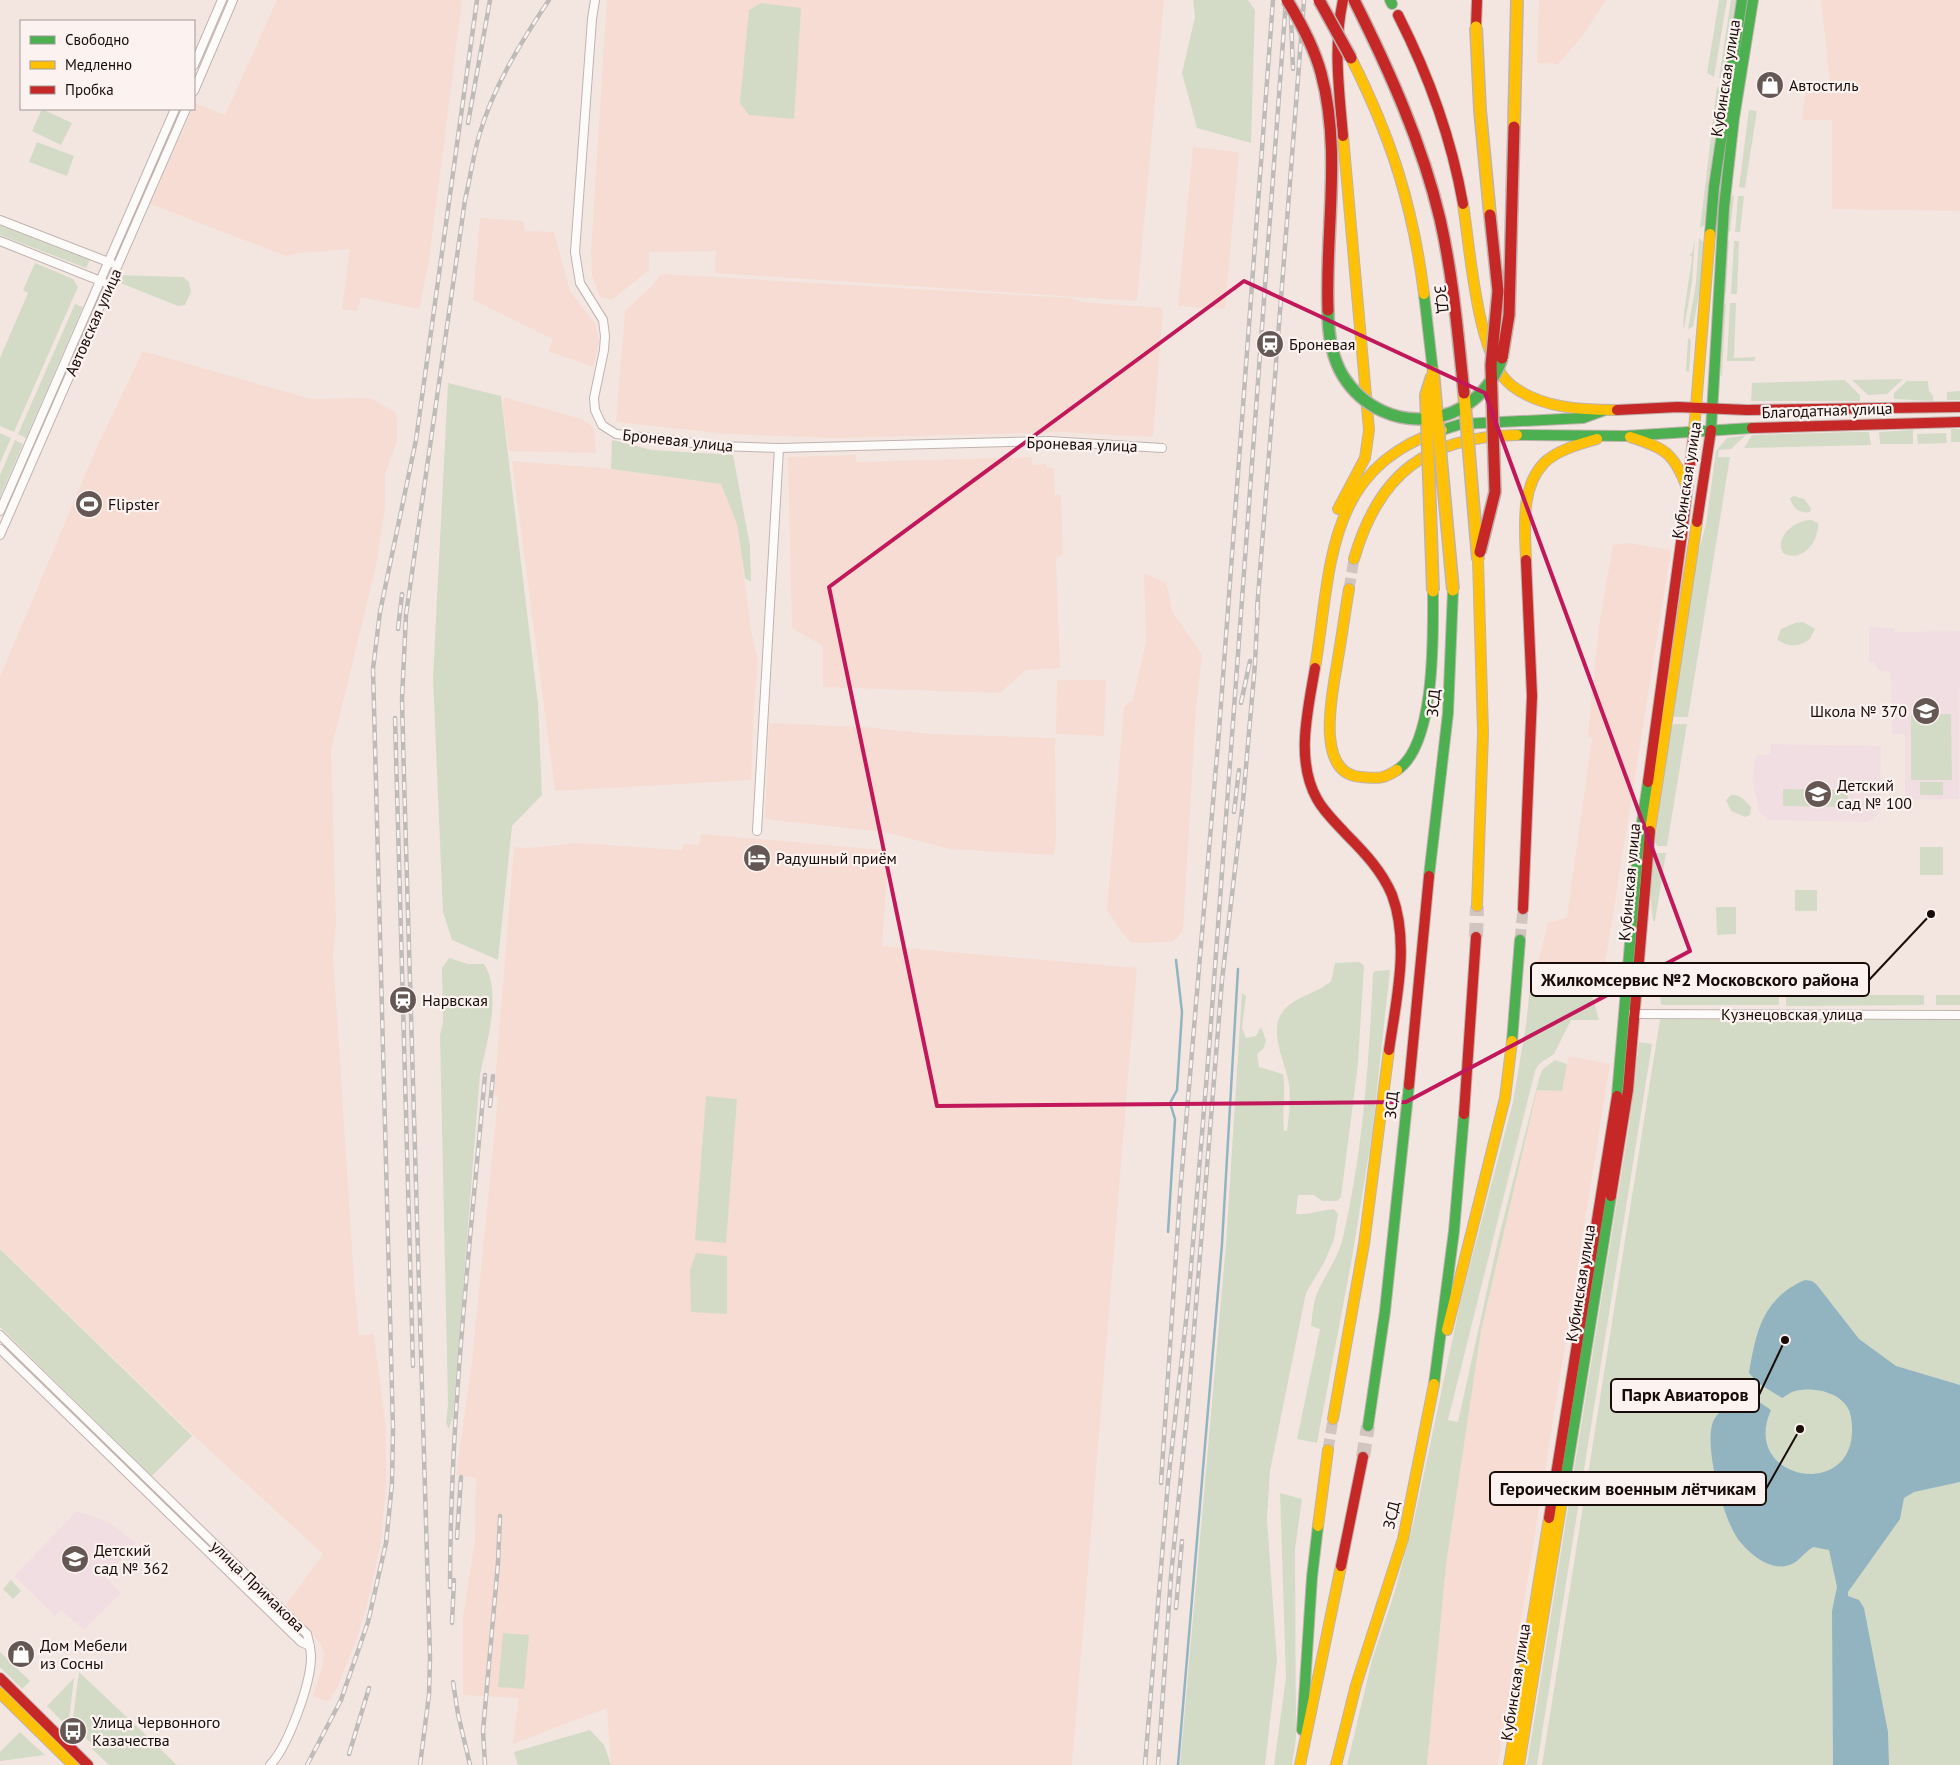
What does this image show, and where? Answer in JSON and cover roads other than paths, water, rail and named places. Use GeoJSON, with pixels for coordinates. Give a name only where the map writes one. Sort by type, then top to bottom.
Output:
{"type":"FeatureCollection","features":[{"type":"Feature","properties":{"kind":"main road"},"geometry":{"type":"LineString","coordinates":[[1287,0],[1312,45],[1320,68],[1326,99],[1330,171],[1329,316],[1333,353],[1345,378],[1358,395],[1383,412],[1404,418],[1432,418],[1454,412],[1473,401],[1487,388],[1501,361],[1509,315],[1518,0]]}},
{"type":"Feature","properties":{"kind":"main road","name":"ЗСД"},"geometry":{"type":"LineString","coordinates":[[1319,0],[1351,58],[1385,130],[1409,207],[1422,273],[1453,590],[1454,639],[1447,722],[1426,907],[1403,1155],[1379,1371],[1368,1426]]}},
{"type":"Feature","properties":{"kind":"main road"},"geometry":{"type":"LineString","coordinates":[[1334,1419],[1363,1244],[1382,1110],[1397,982],[1399,928],[1395,905],[1387,883],[1374,862],[1344,831],[1315,796],[1308,778],[1305,756],[1318,616],[1330,532],[1338,507],[1365,458],[1369,430],[1336,61],[1337,29],[1343,0]]}},
{"type":"Feature","properties":{"kind":"main road","name":"ЗСД"},"geometry":{"type":"LineString","coordinates":[[1354,0],[1375,40],[1409,119],[1436,201],[1449,271],[1458,337],[1478,560],[1484,675],[1484,813],[1477,906]]}},
{"type":"Feature","properties":{"kind":"main road"},"geometry":{"type":"LineString","coordinates":[[1477,0],[1476,27],[1480,110],[1498,292],[1491,365],[1495,492],[1478,560]]}},
{"type":"Feature","properties":{"kind":"main road","name":"Кубинская улица"},"geometry":{"type":"LineString","coordinates":[[1518,1765],[1628,1090],[1629,1014],[1638,850],[1688,490],[1714,187],[1742,0]]}},
{"type":"Feature","properties":{"kind":"main road","name":"Кубинская улица"},"geometry":{"type":"LineString","coordinates":[[1509,1765],[1618,1089],[1629,1014],[1647,850],[1665,722],[1711,430],[1718,335],[1718,275],[1725,191],[1753,0]]}},
{"type":"Feature","properties":{"kind":"main road"},"geometry":{"type":"LineString","coordinates":[[1398,15],[1423,68],[1442,117],[1463,201],[1485,340],[1490,356],[1500,373],[1510,384],[1525,395],[1544,402],[1605,410]]}},
{"type":"Feature","properties":{"kind":"main road"},"geometry":{"type":"LineString","coordinates":[[1349,589],[1330,710],[1330,740],[1336,760],[1343,769],[1354,776],[1366,780],[1381,779],[1395,774],[1408,763],[1417,748],[1426,705],[1430,672],[1433,591],[1426,395],[1433,372]]}},
{"type":"Feature","properties":{"kind":"main road","name":"Благодатная улица"},"geometry":{"type":"LineString","coordinates":[[1605,410],[1696,407],[1713,410],[1960,407]]}},
{"type":"Feature","properties":{"kind":"main road"},"geometry":{"type":"LineString","coordinates":[[1309,710],[1333,548],[1339,524],[1348,503],[1378,466],[1415,439],[1445,427],[1478,422],[1583,418],[1605,410]]}},
{"type":"Feature","properties":{"kind":"main road","name":"Благодатная улица"},"geometry":{"type":"LineString","coordinates":[[1603,437],[1711,430],[1960,422]]}},
{"type":"Feature","properties":{"kind":"main road"},"geometry":{"type":"LineString","coordinates":[[1354,559],[1364,528],[1387,489],[1412,465],[1429,453],[1445,446],[1487,438],[1572,434],[1603,437]]}},
{"type":"Feature","properties":{"kind":"main road"},"geometry":{"type":"LineString","coordinates":[[1626,436],[1658,446],[1673,455],[1688,490]]}},
{"type":"Feature","properties":{"kind":"main road"},"geometry":{"type":"LineString","coordinates":[[1523,909],[1532,696],[1524,516],[1533,479],[1545,462],[1574,446],[1603,437]]}},
{"type":"Feature","properties":{"kind":"main road","name":"ЗСД"},"geometry":{"type":"LineString","coordinates":[[1336,1765],[1364,1660],[1387,1592],[1407,1522],[1435,1378],[1453,1246],[1476,937]]}},
{"type":"Feature","properties":{"kind":"main road"},"geometry":{"type":"LineString","coordinates":[[1435,1378],[1505,1098],[1514,1024],[1520,940]]}},
{"type":"Feature","properties":{"kind":"main road"},"geometry":{"type":"LineString","coordinates":[[1300,1765],[1312,1577],[1328,1450]]}},
{"type":"Feature","properties":{"kind":"main road"},"geometry":{"type":"LineString","coordinates":[[1300,1765],[1362,1457]]}},
{"type":"Feature","properties":{"kind":"main road"},"geometry":{"type":"LineString","coordinates":[[0,1678],[88,1765]]}},
{"type":"Feature","properties":{"kind":"main road"},"geometry":{"type":"LineString","coordinates":[[0,1693],[73,1765]]}},
{"type":"Feature","properties":{"kind":"street"},"geometry":{"type":"LineString","coordinates":[[195,63],[222,0]]}},
{"type":"Feature","properties":{"kind":"street"},"geometry":{"type":"LineString","coordinates":[[195,89],[233,0]]}},
{"type":"Feature","properties":{"kind":"street","name":"Броневая улица"},"geometry":{"type":"LineString","coordinates":[[595,0],[575,252],[580,283],[603,320],[604,350],[594,398],[598,418],[608,430],[625,436],[718,446],[779,448],[1049,441],[1162,448]]}},
{"type":"Feature","properties":{"kind":"street","name":"Автовская улица"},"geometry":{"type":"LineString","coordinates":[[0,511],[175,110]]}},
{"type":"Feature","properties":{"kind":"street","name":"Автовская улица"},"geometry":{"type":"LineString","coordinates":[[0,535],[186,110]]}},
{"type":"Feature","properties":{"kind":"street"},"geometry":{"type":"LineString","coordinates":[[0,220],[117,266]]}},
{"type":"Feature","properties":{"kind":"street"},"geometry":{"type":"LineString","coordinates":[[0,241],[109,284]]}},
{"type":"Feature","properties":{"kind":"street"},"geometry":{"type":"LineString","coordinates":[[757,831],[779,448]]}},
{"type":"Feature","properties":{"kind":"street","name":"Кузнецовская улица"},"geometry":{"type":"LineString","coordinates":[[1629,1014],[1960,1015]]}},
{"type":"Feature","properties":{"kind":"street","name":"улица Примакова"},"geometry":{"type":"LineString","coordinates":[[0,1335],[307,1634],[310,1646]]}},
{"type":"Feature","properties":{"kind":"street","name":"улица Примакова"},"geometry":{"type":"LineString","coordinates":[[0,1349],[301,1642],[310,1646]]}},
{"type":"Feature","properties":{"kind":"street"},"geometry":{"type":"LineString","coordinates":[[270,1765],[286,1740],[295,1720],[310,1669],[310,1646]]}},
{"type":"Feature","properties":{"kind":"water"},"geometry":{"type":"Polygon","coordinates":[[[1805,1280],[1812,1281],[1817,1285],[1859,1339],[1896,1366],[1960,1385],[1960,1482],[1914,1492],[1904,1498],[1900,1519],[1848,1592],[1848,1596],[1859,1600],[1864,1608],[1888,1732],[1889,1765],[1833,1765],[1832,1611],[1837,1587],[1829,1550],[1813,1547],[1797,1561],[1786,1566],[1771,1565],[1757,1558],[1736,1536],[1725,1512],[1715,1477],[1712,1459],[1711,1428],[1715,1418],[1730,1404],[1749,1395],[1771,1410],[1766,1435],[1772,1454],[1786,1467],[1804,1474],[1823,1472],[1840,1463],[1850,1445],[1851,1417],[1848,1409],[1837,1397],[1820,1391],[1803,1390],[1793,1392],[1782,1398],[1758,1383],[1749,1373],[1759,1330],[1771,1306],[1791,1287],[1805,1280]]]}},
{"type":"Feature","properties":{"kind":"waterway"},"geometry":{"type":"LineString","coordinates":[[1168,1232],[1175,1119],[1170,1103],[1177,1090],[1182,1012],[1176,960]]}},
{"type":"Feature","properties":{"kind":"waterway"},"geometry":{"type":"LineString","coordinates":[[1178,1765],[1222,1244],[1238,969]]}},
{"type":"Feature","properties":{"kind":"tunnel"},"geometry":{"type":"LineString","coordinates":[[1349,589],[1354,559]]}},
{"type":"Feature","properties":{"kind":"tunnel"},"geometry":{"type":"LineString","coordinates":[[1476,937],[1477,906]]}},
{"type":"Feature","properties":{"kind":"tunnel"},"geometry":{"type":"LineString","coordinates":[[1520,940],[1523,909]]}},
{"type":"Feature","properties":{"kind":"tunnel"},"geometry":{"type":"LineString","coordinates":[[1328,1450],[1333,1419]]}},
{"type":"Feature","properties":{"kind":"tunnel"},"geometry":{"type":"LineString","coordinates":[[1363,1457],[1368,1426]]}},
{"type":"Feature","properties":{"kind":"railway"},"geometry":{"type":"LineString","coordinates":[[307,1765],[341,1700],[368,1622],[386,1543],[392,1484],[393,1429],[373,669],[380,612],[416,440],[477,0]]}},
{"type":"Feature","properties":{"kind":"railway"},"geometry":{"type":"LineString","coordinates":[[468,123],[490,0]]}},
{"type":"Feature","properties":{"kind":"railway"},"geometry":{"type":"LineString","coordinates":[[420,1765],[429,1695],[430,1658],[402,699],[406,615],[465,200],[475,152],[485,118],[500,83],[528,32],[549,0]]}},
{"type":"Feature","properties":{"kind":"railway"},"geometry":{"type":"LineString","coordinates":[[1161,1483],[1180,1194],[1219,731],[1273,0]]}},
{"type":"Feature","properties":{"kind":"railway"},"geometry":{"type":"LineString","coordinates":[[1145,1765],[1168,1482],[1188,1303],[1209,1049],[1286,0]]}},
{"type":"Feature","properties":{"kind":"railway"},"geometry":{"type":"LineString","coordinates":[[1257,610],[1304,0]]}},
{"type":"Feature","properties":{"kind":"railway"},"geometry":{"type":"LineString","coordinates":[[1291,17],[1293,69]]}},
{"type":"Feature","properties":{"kind":"railway"},"geometry":{"type":"LineString","coordinates":[[398,629],[402,594]]}},
{"type":"Feature","properties":{"kind":"railway"},"geometry":{"type":"LineString","coordinates":[[1158,1765],[1171,1576],[1188,1405],[1222,980],[1243,801],[1255,664],[1258,602]]}},
{"type":"Feature","properties":{"kind":"railway"},"geometry":{"type":"LineString","coordinates":[[1241,703],[1250,661]]}},
{"type":"Feature","properties":{"kind":"railway"},"geometry":{"type":"LineString","coordinates":[[395,718],[413,1366]]}},
{"type":"Feature","properties":{"kind":"railway"},"geometry":{"type":"LineString","coordinates":[[1234,812],[1239,770]]}},
{"type":"Feature","properties":{"kind":"railway"},"geometry":{"type":"LineString","coordinates":[[450,1587],[453,1459],[457,1395],[485,1075]]}},
{"type":"Feature","properties":{"kind":"railway"},"geometry":{"type":"LineString","coordinates":[[490,1106],[493,1076]]}},
{"type":"Feature","properties":{"kind":"railway"},"geometry":{"type":"LineString","coordinates":[[457,1538],[461,1477]]}},
{"type":"Feature","properties":{"kind":"railway"},"geometry":{"type":"LineString","coordinates":[[485,1765],[483,1731],[498,1563],[500,1516]]}},
{"type":"Feature","properties":{"kind":"railway"},"geometry":{"type":"LineString","coordinates":[[1176,1608],[1182,1541]]}},
{"type":"Feature","properties":{"kind":"railway"},"geometry":{"type":"LineString","coordinates":[[452,1623],[454,1580]]}},
{"type":"Feature","properties":{"kind":"railway"},"geometry":{"type":"LineString","coordinates":[[453,1682],[458,1714],[470,1765]]}},
{"type":"Feature","properties":{"kind":"railway"},"geometry":{"type":"LineString","coordinates":[[349,1754],[369,1688]]}},
{"type":"Feature","properties":{"kind":"place","name":"Автостиль"},"geometry":{"type":"Point","coordinates":[1770,85]}},
{"type":"Feature","properties":{"kind":"place","name":"Броневая"},"geometry":{"type":"Point","coordinates":[1270,344]}},
{"type":"Feature","properties":{"kind":"place","name":"Flipster"},"geometry":{"type":"Point","coordinates":[89,504]}},
{"type":"Feature","properties":{"kind":"place","name":"Школа № 370"},"geometry":{"type":"Point","coordinates":[1926,711]}},
{"type":"Feature","properties":{"kind":"place","name":"Детский сад № 100"},"geometry":{"type":"Point","coordinates":[1818,794]}},
{"type":"Feature","properties":{"kind":"place","name":"Радушный приём"},"geometry":{"type":"Point","coordinates":[757,858]}},
{"type":"Feature","properties":{"kind":"place","name":"Жилкомсервис №2 Московского района"},"geometry":{"type":"Point","coordinates":[1931,914]}},
{"type":"Feature","properties":{"kind":"place","name":"Нарвская"},"geometry":{"type":"Point","coordinates":[403,1000]}},
{"type":"Feature","properties":{"kind":"place","name":"Парк Авиаторов"},"geometry":{"type":"Point","coordinates":[1785,1340]}},
{"type":"Feature","properties":{"kind":"place","name":"Героическим военным лётчикам"},"geometry":{"type":"Point","coordinates":[1800,1429]}},
{"type":"Feature","properties":{"kind":"place","name":"Детский сад № 362"},"geometry":{"type":"Point","coordinates":[75,1559]}},
{"type":"Feature","properties":{"kind":"place","name":"Дом Мебели из Сосны"},"geometry":{"type":"Point","coordinates":[21,1654]}},
{"type":"Feature","properties":{"kind":"place","name":"Улица Червонного Казачества"},"geometry":{"type":"Point","coordinates":[73,1731]}}]}
